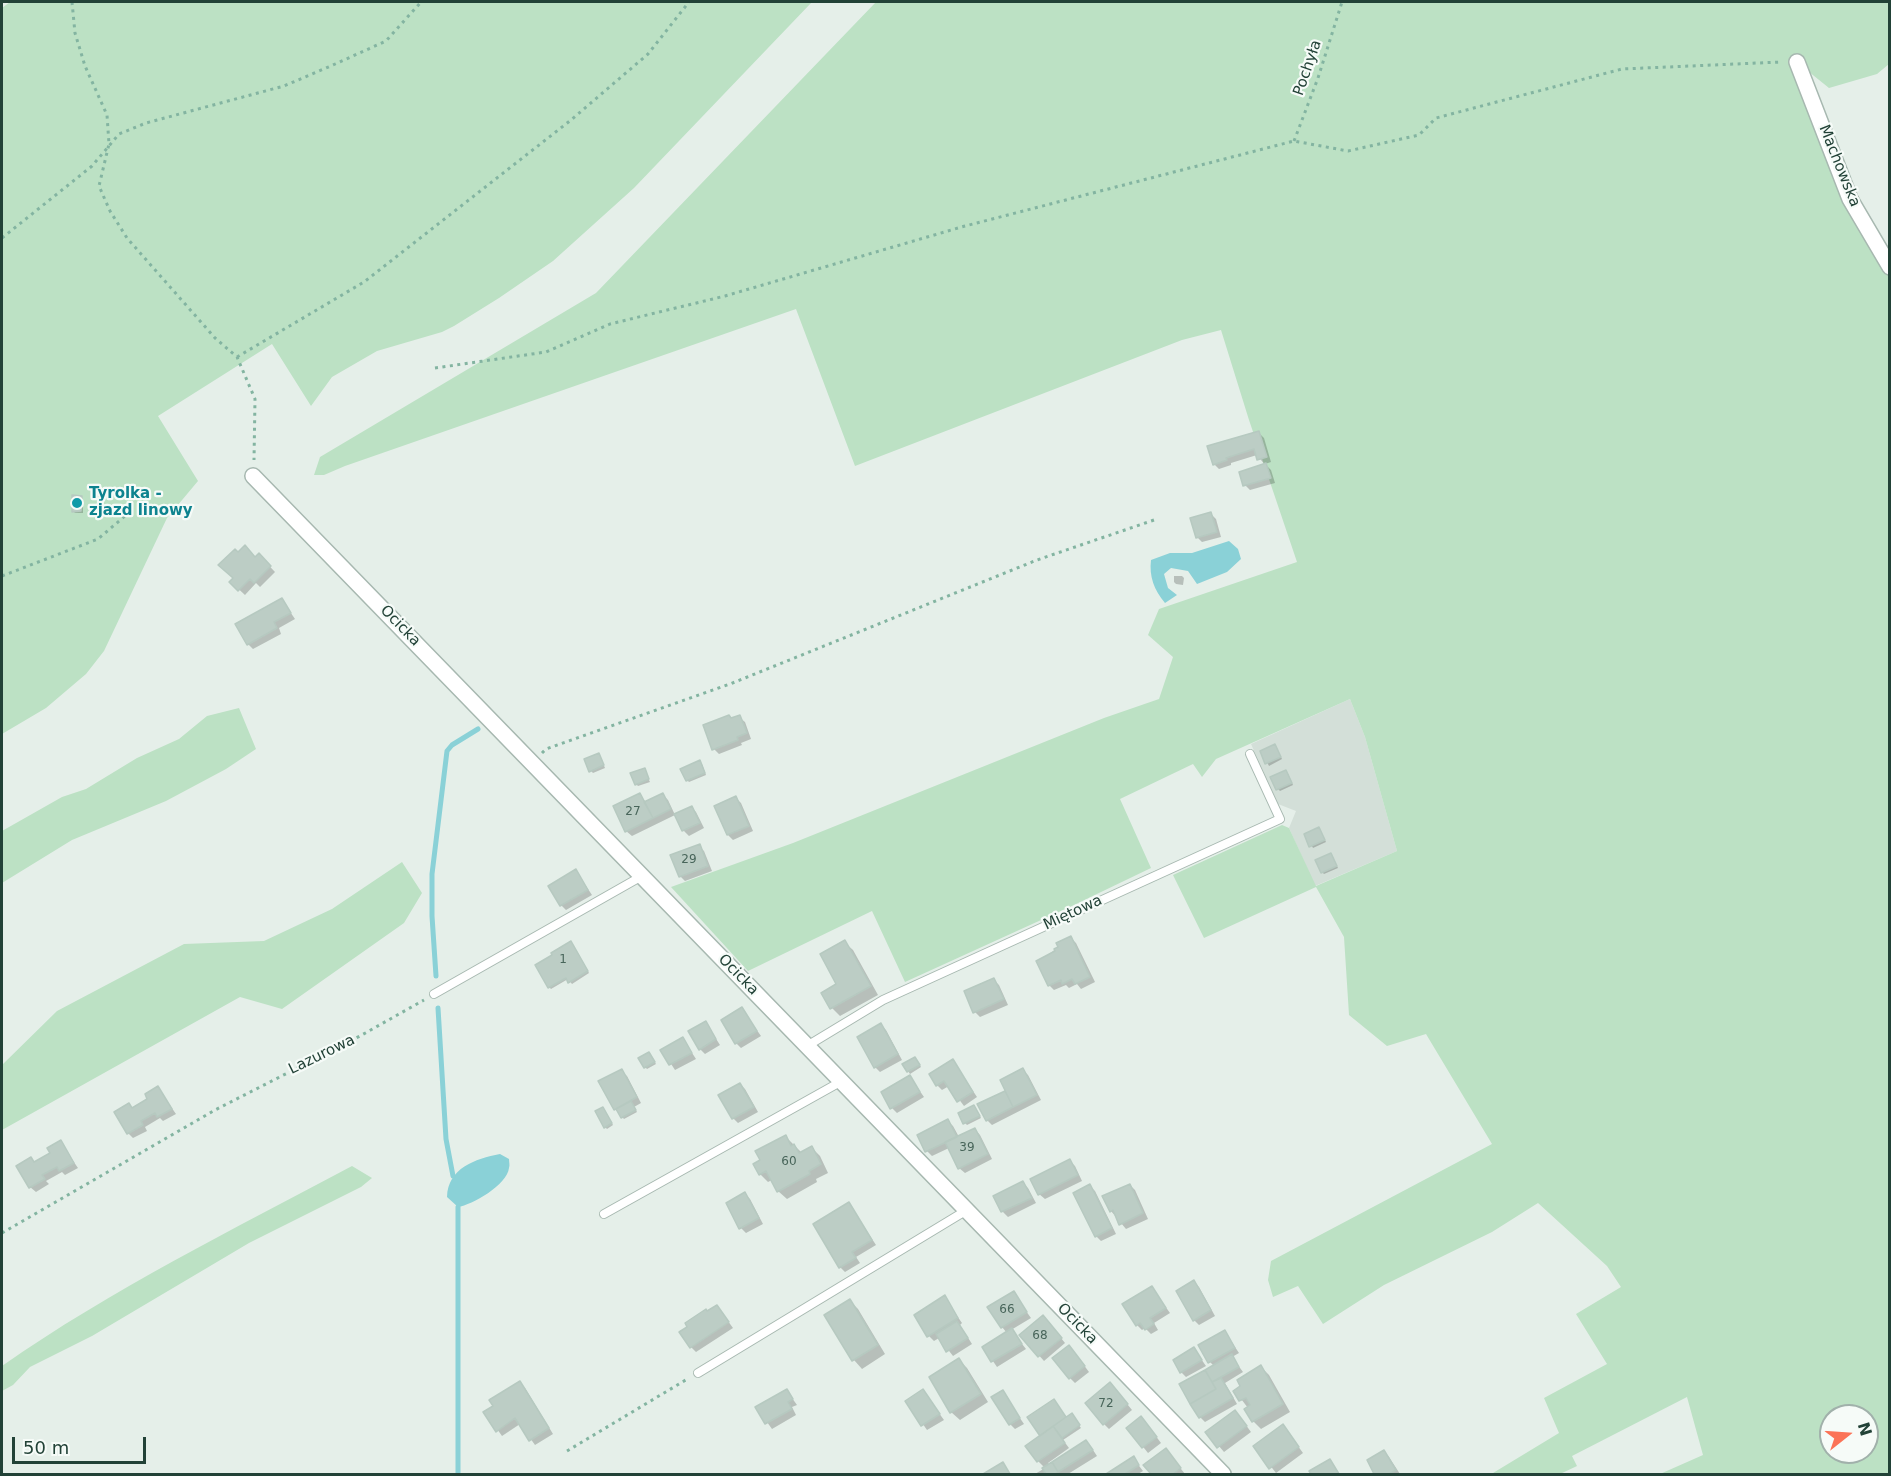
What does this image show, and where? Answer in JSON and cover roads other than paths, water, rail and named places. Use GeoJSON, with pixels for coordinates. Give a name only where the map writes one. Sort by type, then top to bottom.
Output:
{"type":"FeatureCollection","features":[{"type":"Feature","properties":{"kind":"street","name":"Machowska"},"geometry":{"type":"LineString","coordinates":[[1797,62],[1850,199],[1890,267]]}},
{"type":"Feature","properties":{"kind":"street","name":"Ocicka"},"geometry":{"type":"LineString","coordinates":[[253,476],[1223,1474]]}},
{"type":"Feature","properties":{"kind":"lane","name":"Miętowa"},"geometry":{"type":"LineString","coordinates":[[807,1046],[883,1000],[1280,819],[1250,754]]}},
{"type":"Feature","properties":{"kind":"lane"},"geometry":{"type":"LineString","coordinates":[[434,994],[642,876]]}},
{"type":"Feature","properties":{"kind":"lane"},"geometry":{"type":"LineString","coordinates":[[604,1215],[842,1081]]}},
{"type":"Feature","properties":{"kind":"lane"},"geometry":{"type":"LineString","coordinates":[[698,1373],[967,1210]]}},
{"type":"Feature","properties":{"kind":"water"},"geometry":{"type":"Polygon","coordinates":[[[1229,541],[1238,549],[1241,559],[1227,572],[1197,584],[1188,571],[1171,568],[1164,574],[1168,588],[1177,595],[1165,603],[1153,583],[1151,560],[1170,553],[1192,553],[1229,541]]]}},
{"type":"Feature","properties":{"kind":"water"},"geometry":{"type":"Polygon","coordinates":[[[500,1154],[509,1159],[509,1167],[507,1174],[496,1187],[480,1198],[458,1207],[447,1197],[452,1179],[464,1166],[500,1154]]]}},
{"type":"Feature","properties":{"kind":"waterway"},"geometry":{"type":"LineString","coordinates":[[436,976],[432,874],[447,751],[452,745],[478,729]]}},
{"type":"Feature","properties":{"kind":"waterway"},"geometry":{"type":"LineString","coordinates":[[438,1008],[446,1139],[453,1176]]}},
{"type":"Feature","properties":{"kind":"waterway"},"geometry":{"type":"LineString","coordinates":[[458,1207],[458,1474]]}},
{"type":"Feature","properties":{"kind":"place","name":"Tyrolka - zjazd linowy"},"geometry":{"type":"Point","coordinates":[77,503]}}]}
